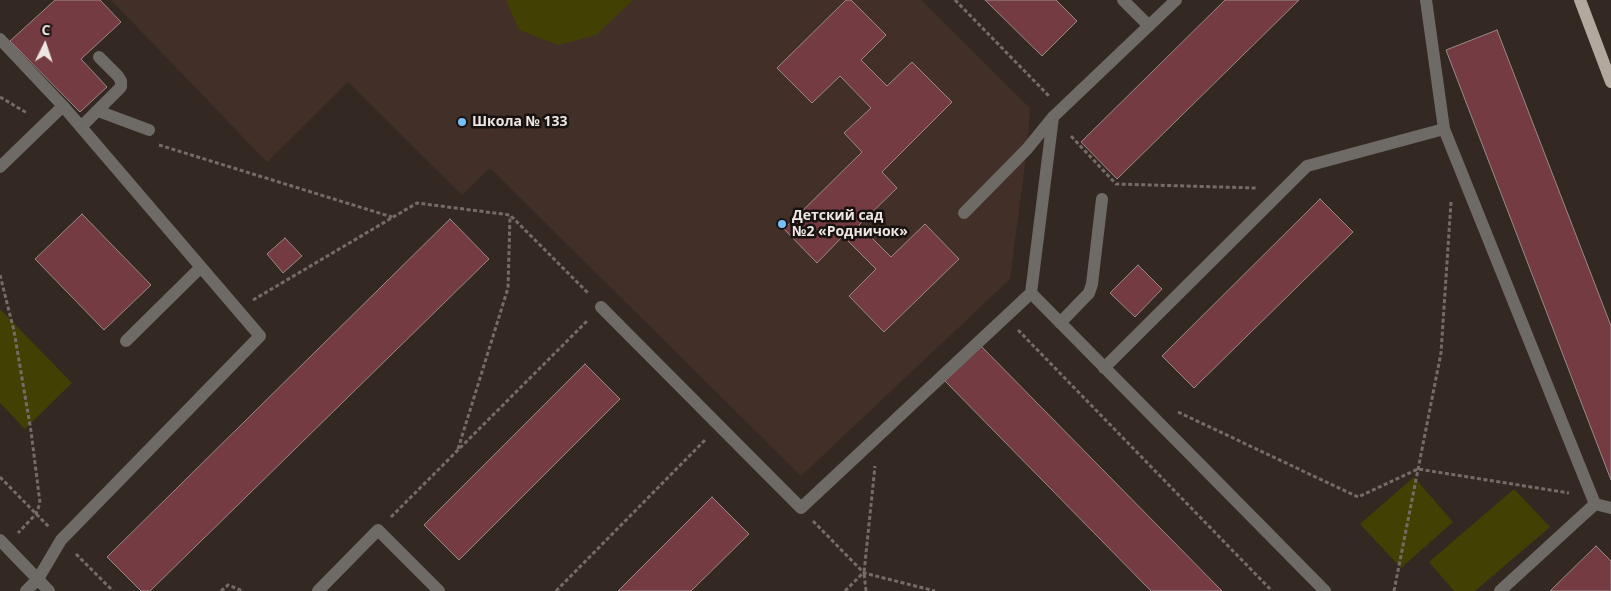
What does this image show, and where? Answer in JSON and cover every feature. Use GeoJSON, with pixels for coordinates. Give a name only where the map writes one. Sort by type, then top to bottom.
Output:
{"type":"FeatureCollection","features":[{"type":"Feature","properties":{"kind":"main road"},"geometry":{"type":"LineString","coordinates":[[1580,0],[1611,82]]}},
{"type":"Feature","properties":{"kind":"street"},"geometry":{"type":"LineString","coordinates":[[1124,0],[1148,26]]}},
{"type":"Feature","properties":{"kind":"street"},"geometry":{"type":"LineString","coordinates":[[964,213],[1027,149],[1057,113],[1176,0]]}},
{"type":"Feature","properties":{"kind":"street"},"geometry":{"type":"LineString","coordinates":[[1426,0],[1444,129],[1594,501],[1611,508]]}},
{"type":"Feature","properties":{"kind":"street"},"geometry":{"type":"LineString","coordinates":[[0,39],[63,106],[260,336],[61,540],[38,579],[26,591]]}},
{"type":"Feature","properties":{"kind":"street"},"geometry":{"type":"LineString","coordinates":[[81,127],[121,87],[121,81],[118,76],[99,57]]}},
{"type":"Feature","properties":{"kind":"street"},"geometry":{"type":"LineString","coordinates":[[0,167],[63,106]]}},
{"type":"Feature","properties":{"kind":"street"},"geometry":{"type":"LineString","coordinates":[[98,111],[148,130]]}},
{"type":"Feature","properties":{"kind":"street"},"geometry":{"type":"LineString","coordinates":[[601,307],[801,508],[1031,293],[1057,113]]}},
{"type":"Feature","properties":{"kind":"street"},"geometry":{"type":"LineString","coordinates":[[1104,368],[1307,166],[1444,129]]}},
{"type":"Feature","properties":{"kind":"street"},"geometry":{"type":"LineString","coordinates":[[1060,323],[1089,293],[1092,284],[1102,199]]}},
{"type":"Feature","properties":{"kind":"street"},"geometry":{"type":"LineString","coordinates":[[126,341],[201,267]]}},
{"type":"Feature","properties":{"kind":"street"},"geometry":{"type":"LineString","coordinates":[[1031,293],[1325,591]]}},
{"type":"Feature","properties":{"kind":"street"},"geometry":{"type":"LineString","coordinates":[[1500,591],[1594,501]]}},
{"type":"Feature","properties":{"kind":"street"},"geometry":{"type":"LineString","coordinates":[[318,591],[378,530],[439,591]]}},
{"type":"Feature","properties":{"kind":"street"},"geometry":{"type":"LineString","coordinates":[[0,540],[49,591]]}},
{"type":"Feature","properties":{"kind":"path"},"geometry":{"type":"LineString","coordinates":[[955,0],[1057,113],[1116,184],[1284,189]]}},
{"type":"Feature","properties":{"kind":"path"},"geometry":{"type":"LineString","coordinates":[[0,97],[45,123]]}},
{"type":"Feature","properties":{"kind":"path"},"geometry":{"type":"LineString","coordinates":[[151,142],[393,217]]}},
{"type":"Feature","properties":{"kind":"path"},"geometry":{"type":"LineString","coordinates":[[1394,591],[1441,353],[1452,195]]}},
{"type":"Feature","properties":{"kind":"path"},"geometry":{"type":"LineString","coordinates":[[237,309],[417,203],[510,215],[601,307],[378,530]]}},
{"type":"Feature","properties":{"kind":"path"},"geometry":{"type":"LineString","coordinates":[[458,450],[508,288],[510,215]]}},
{"type":"Feature","properties":{"kind":"path"},"geometry":{"type":"LineString","coordinates":[[0,275],[14,331],[31,430],[40,503],[36,514],[17,534]]}},
{"type":"Feature","properties":{"kind":"path"},"geometry":{"type":"LineString","coordinates":[[1005,317],[1272,591]]}},
{"type":"Feature","properties":{"kind":"path"},"geometry":{"type":"LineString","coordinates":[[1172,409],[1358,497],[1418,469],[1594,501]]}},
{"type":"Feature","properties":{"kind":"path"},"geometry":{"type":"LineString","coordinates":[[556,591],[719,426]]}},
{"type":"Feature","properties":{"kind":"path"},"geometry":{"type":"LineString","coordinates":[[866,591],[864,572],[878,435]]}},
{"type":"Feature","properties":{"kind":"path"},"geometry":{"type":"LineString","coordinates":[[801,508],[864,572],[935,591]]}},
{"type":"Feature","properties":{"kind":"path"},"geometry":{"type":"LineString","coordinates":[[845,591],[864,572]]}},
{"type":"Feature","properties":{"kind":"path"},"geometry":{"type":"LineString","coordinates":[[221,591],[228,585],[242,591]]}},
{"type":"Feature","properties":{"kind":"shaded area","name":"Детский сад №2 «Родничок»"},"geometry":{"type":"Polygon","coordinates":[[[111,0],[921,0],[1030,108],[1027,149],[1010,279],[801,476],[490,168],[462,195],[348,82],[267,162],[111,0]]]}},
{"type":"Feature","properties":{"kind":"shaded area"},"geometry":{"type":"Polygon","coordinates":[[[506,0],[633,0],[596,35],[558,45],[519,30],[506,0]]]}},
{"type":"Feature","properties":{"kind":"shaded area"},"geometry":{"type":"Polygon","coordinates":[[[0,309],[72,383],[25,429],[0,403],[0,309]]]}},
{"type":"Feature","properties":{"kind":"shaded area"},"geometry":{"type":"Polygon","coordinates":[[[1414,477],[1453,522],[1401,568],[1360,524],[1414,477]]]}},
{"type":"Feature","properties":{"kind":"shaded area"},"geometry":{"type":"Polygon","coordinates":[[[1514,489],[1550,527],[1475,591],[1454,591],[1429,562],[1514,489]]]}},
{"type":"Feature","properties":{"kind":"building"},"geometry":{"type":"Polygon","coordinates":[[[55,0],[100,0],[121,22],[81,59],[107,87],[80,112],[10,41],[55,0]]]}},
{"type":"Feature","properties":{"kind":"building"},"geometry":{"type":"Polygon","coordinates":[[[846,0],[851,0],[886,35],[861,60],[887,86],[912,62],[952,102],[882,172],[897,188],[859,225],[891,257],[925,224],[959,259],[884,332],[849,296],[876,269],[843,236],[817,263],[784,229],[862,152],[844,133],[871,108],[840,76],[812,103],[777,68],[846,0]]]}},
{"type":"Feature","properties":{"kind":"building"},"geometry":{"type":"Polygon","coordinates":[[[985,0],[1056,0],[1077,21],[1042,56],[985,0]]]}},
{"type":"Feature","properties":{"kind":"building"},"geometry":{"type":"Polygon","coordinates":[[[1225,0],[1299,0],[1117,179],[1081,142],[1225,0]]]}},
{"type":"Feature","properties":{"kind":"building"},"geometry":{"type":"Polygon","coordinates":[[[1497,30],[1611,326],[1611,480],[1446,50],[1497,30]]]}},
{"type":"Feature","properties":{"kind":"building"},"geometry":{"type":"Polygon","coordinates":[[[1320,199],[1353,232],[1194,388],[1162,356],[1320,199]]]}},
{"type":"Feature","properties":{"kind":"building"},"geometry":{"type":"Polygon","coordinates":[[[82,214],[151,285],[104,330],[35,259],[82,214]]]}},
{"type":"Feature","properties":{"kind":"building"},"geometry":{"type":"Polygon","coordinates":[[[450,219],[489,259],[150,591],[141,591],[107,557],[450,219]]]}},
{"type":"Feature","properties":{"kind":"building"},"geometry":{"type":"Polygon","coordinates":[[[285,238],[302,256],[283,273],[267,254],[285,238]]]}},
{"type":"Feature","properties":{"kind":"building"},"geometry":{"type":"Polygon","coordinates":[[[1138,265],[1162,289],[1135,317],[1110,293],[1138,265]]]}},
{"type":"Feature","properties":{"kind":"building"},"geometry":{"type":"Polygon","coordinates":[[[981,346],[1222,591],[1151,591],[945,381],[981,346]]]}},
{"type":"Feature","properties":{"kind":"building"},"geometry":{"type":"Polygon","coordinates":[[[585,364],[620,399],[459,560],[424,525],[585,364]]]}},
{"type":"Feature","properties":{"kind":"building"},"geometry":{"type":"Polygon","coordinates":[[[712,497],[749,534],[691,591],[618,591],[712,497]]]}},
{"type":"Feature","properties":{"kind":"building"},"geometry":{"type":"Polygon","coordinates":[[[1596,546],[1611,561],[1611,591],[1550,591],[1596,546]]]}},
{"type":"Feature","properties":{"kind":"place","name":"Школа № 133"},"geometry":{"type":"Point","coordinates":[462,122]}},
{"type":"Feature","properties":{"kind":"place","name":"Детский сад №2 «Родничок»"},"geometry":{"type":"Point","coordinates":[782,224]}}]}
